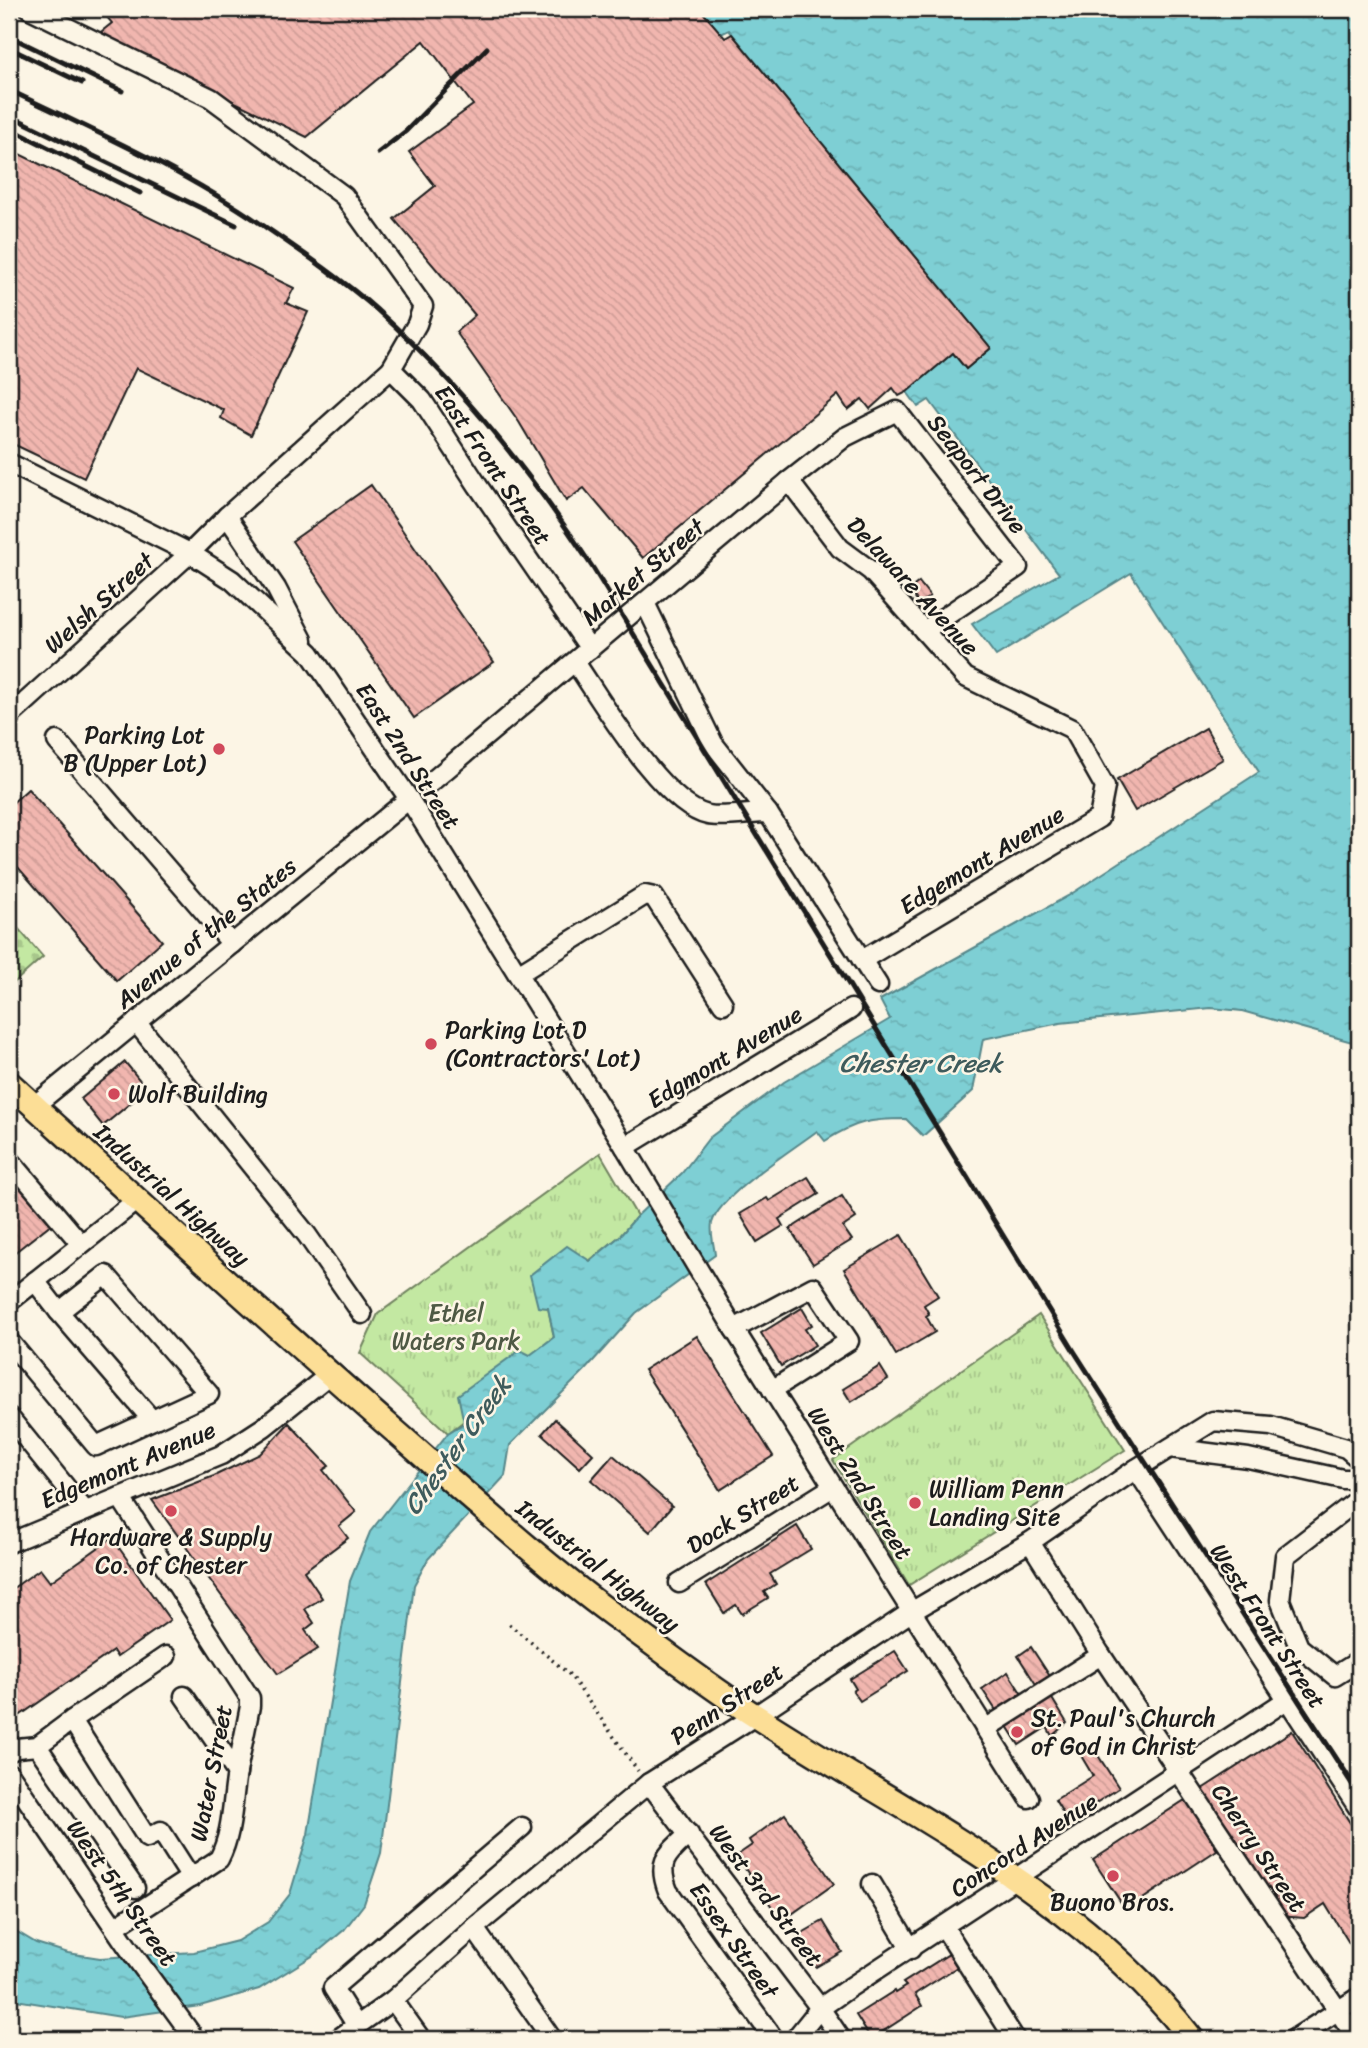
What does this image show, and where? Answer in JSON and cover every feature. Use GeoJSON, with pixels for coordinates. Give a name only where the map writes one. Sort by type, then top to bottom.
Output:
{"type":"FeatureCollection","features":[{"type":"Feature","properties":{"kind":"main road","name":"Industrial Highway"},"geometry":{"type":"LineString","coordinates":[[9,1083],[418,1452],[492,1517],[609,1612],[755,1716],[1017,1878],[1114,1956],[1170,2011],[1192,2039]]}},
{"type":"Feature","properties":{"kind":"street"},"geometry":{"type":"LineString","coordinates":[[30,9],[211,98],[344,196],[424,306],[417,324],[391,369]]}},
{"type":"Feature","properties":{"kind":"street","name":"Welsh Street"},"geometry":{"type":"LineString","coordinates":[[9,717],[391,369]]}},
{"type":"Feature","properties":{"kind":"street","name":"East Front Street"},"geometry":{"type":"LineString","coordinates":[[391,369],[422,400],[590,649]]}},
{"type":"Feature","properties":{"kind":"street","name":"Market Street"},"geometry":{"type":"LineString","coordinates":[[430,783],[789,481],[845,437],[897,411]]}},
{"type":"Feature","properties":{"kind":"street","name":"Seaport Drive"},"geometry":{"type":"LineString","coordinates":[[897,411],[1018,567],[924,631]]}},
{"type":"Feature","properties":{"kind":"street","name":"East 2nd Street"},"geometry":{"type":"LineString","coordinates":[[9,463],[190,553],[232,580],[310,653],[410,799],[652,1193]]}},
{"type":"Feature","properties":{"kind":"street","name":"Delaware Avenue"},"geometry":{"type":"LineString","coordinates":[[789,481],[840,548],[871,572],[965,677],[1072,729],[1105,787]]}},
{"type":"Feature","properties":{"kind":"street"},"geometry":{"type":"LineString","coordinates":[[227,516],[276,587],[310,653]]}},
{"type":"Feature","properties":{"kind":"street"},"geometry":{"type":"LineString","coordinates":[[645,603],[713,743],[768,813],[878,985]]}},
{"type":"Feature","properties":{"kind":"street"},"geometry":{"type":"LineString","coordinates":[[575,662],[653,774],[681,802],[708,815],[768,813]]}},
{"type":"Feature","properties":{"kind":"street"},"geometry":{"type":"LineString","coordinates":[[57,741],[232,944]]}},
{"type":"Feature","properties":{"kind":"street","name":"Edgemont Avenue"},"geometry":{"type":"LineString","coordinates":[[862,960],[1098,818],[1105,787]]}},
{"type":"Feature","properties":{"kind":"street","name":"Avenue of the States"},"geometry":{"type":"LineString","coordinates":[[34,1106],[410,799]]}},
{"type":"Feature","properties":{"kind":"street"},"geometry":{"type":"LineString","coordinates":[[518,974],[645,895],[654,897],[723,1004]]}},
{"type":"Feature","properties":{"kind":"street","name":"Edgmont Avenue"},"geometry":{"type":"LineString","coordinates":[[625,1146],[851,1009]]}},
{"type":"Feature","properties":{"kind":"street"},"geometry":{"type":"LineString","coordinates":[[136,1022],[307,1235],[362,1314]]}},
{"type":"Feature","properties":{"kind":"street"},"geometry":{"type":"LineString","coordinates":[[9,1159],[81,1244]]}},
{"type":"Feature","properties":{"kind":"street","name":"West 2nd Street"},"geometry":{"type":"LineString","coordinates":[[652,1193],[699,1273],[1029,1798]]}},
{"type":"Feature","properties":{"kind":"street"},"geometry":{"type":"LineString","coordinates":[[9,1301],[137,1200]]}},
{"type":"Feature","properties":{"kind":"street"},"geometry":{"type":"LineString","coordinates":[[9,1341],[96,1446],[209,1394],[106,1275],[59,1312]]}},
{"type":"Feature","properties":{"kind":"street"},"geometry":{"type":"LineString","coordinates":[[35,1281],[152,1420]]}},
{"type":"Feature","properties":{"kind":"street"},"geometry":{"type":"LineString","coordinates":[[734,1329],[813,1287],[849,1341],[772,1390]]}},
{"type":"Feature","properties":{"kind":"street","name":"Edgemont Avenue"},"geometry":{"type":"LineString","coordinates":[[9,1543],[220,1455],[264,1427],[330,1374]]}},
{"type":"Feature","properties":{"kind":"street"},"geometry":{"type":"LineString","coordinates":[[9,1417],[85,1511]]}},
{"type":"Feature","properties":{"kind":"street","name":"Penn Street"},"geometry":{"type":"LineString","coordinates":[[338,2039],[393,2000],[474,1928],[649,1783],[911,1612],[1030,1542],[1136,1469],[1213,1421],[1271,1426],[1346,1448],[1359,1459]]}},
{"type":"Feature","properties":{"kind":"street"},"geometry":{"type":"LineString","coordinates":[[1170,1448],[1248,1458],[1343,1479],[1359,1479]]}},
{"type":"Feature","properties":{"kind":"street","name":"West Front Street"},"geometry":{"type":"LineString","coordinates":[[1136,1469],[1359,1809]]}},
{"type":"Feature","properties":{"kind":"street","name":"Dock Street"},"geometry":{"type":"LineString","coordinates":[[679,1583],[833,1487]]}},
{"type":"Feature","properties":{"kind":"street","name":"Water Street"},"geometry":{"type":"LineString","coordinates":[[115,1927],[219,1859],[225,1847],[250,1706],[250,1698],[120,1497]]}},
{"type":"Feature","properties":{"kind":"street"},"geometry":{"type":"LineString","coordinates":[[1359,1499],[1285,1556],[1280,1600],[1299,1647],[1335,1676],[1359,1661]]}},
{"type":"Feature","properties":{"kind":"street","name":"Cherry Street"},"geometry":{"type":"LineString","coordinates":[[1030,1542],[1101,1655],[1357,2039]]}},
{"type":"Feature","properties":{"kind":"street"},"geometry":{"type":"LineString","coordinates":[[985,1729],[1101,1655]]}},
{"type":"Feature","properties":{"kind":"street"},"geometry":{"type":"LineString","coordinates":[[9,1752],[17,1748],[37,1746],[166,1657]]}},
{"type":"Feature","properties":{"kind":"street"},"geometry":{"type":"LineString","coordinates":[[184,1696],[237,1773]]}},
{"type":"Feature","properties":{"kind":"street","name":"Concord Avenue"},"geometry":{"type":"LineString","coordinates":[[795,2039],[820,2008],[1288,1699]]}},
{"type":"Feature","properties":{"kind":"street"},"geometry":{"type":"LineString","coordinates":[[72,1720],[147,1838],[161,1831],[191,1878]]}},
{"type":"Feature","properties":{"kind":"street"},"geometry":{"type":"LineString","coordinates":[[37,1746],[135,1888]]}},
{"type":"Feature","properties":{"kind":"street","name":"West 5th Street"},"geometry":{"type":"LineString","coordinates":[[9,1773],[127,1946],[195,2039]]}},
{"type":"Feature","properties":{"kind":"street","name":"West 3rd Street"},"geometry":{"type":"LineString","coordinates":[[649,1783],[841,2039]]}},
{"type":"Feature","properties":{"kind":"street"},"geometry":{"type":"LineString","coordinates":[[357,2026],[333,1988],[522,1827]]}},
{"type":"Feature","properties":{"kind":"street","name":"Essex Street"},"geometry":{"type":"LineString","coordinates":[[689,1834],[667,1855],[662,1874],[668,1891],[774,2039]]}},
{"type":"Feature","properties":{"kind":"street"},"geometry":{"type":"LineString","coordinates":[[872,1884],[911,1949]]}},
{"type":"Feature","properties":{"kind":"street"},"geometry":{"type":"LineString","coordinates":[[944,1927],[1015,2039]]}},
{"type":"Feature","properties":{"kind":"street"},"geometry":{"type":"LineString","coordinates":[[474,1928],[552,2039]]}},
{"type":"Feature","properties":{"kind":"street"},"geometry":{"type":"LineString","coordinates":[[1294,2039],[1359,1997]]}},
{"type":"Feature","properties":{"kind":"street"},"geometry":{"type":"LineString","coordinates":[[393,2000],[421,2039]]}},
{"type":"Feature","properties":{"kind":"path"},"geometry":{"type":"LineString","coordinates":[[509,1624],[570,1675],[627,1758],[649,1783]]}},
{"type":"Feature","properties":{"kind":"green space"},"geometry":{"type":"Polygon","coordinates":[[[9,918],[43,957],[9,987],[9,918]]]}},
{"type":"Feature","properties":{"kind":"green space","name":"Ethel Waters Park"},"geometry":{"type":"Polygon","coordinates":[[[600,1153],[637,1216],[620,1236],[589,1261],[548,1308],[554,1337],[526,1360],[476,1411],[448,1433],[360,1353],[378,1314],[600,1153]]]}},
{"type":"Feature","properties":{"kind":"green space"},"geometry":{"type":"Polygon","coordinates":[[[1039,1315],[1125,1450],[909,1585],[833,1460],[1039,1315]]]}},
{"type":"Feature","properties":{"kind":"water","name":"Chester Creek"},"geometry":{"type":"Polygon","coordinates":[[[700,9],[1359,9],[1359,1044],[1242,1011],[1211,1008],[1060,1023],[983,1039],[973,1091],[923,1136],[906,1119],[864,1122],[825,1141],[817,1131],[728,1199],[712,1223],[715,1255],[636,1313],[585,1370],[510,1445],[505,1476],[428,1559],[414,1585],[381,1853],[364,1904],[344,1930],[314,1955],[259,1989],[200,2006],[121,2017],[9,1999],[9,1927],[36,1943],[68,1953],[100,1958],[194,1952],[237,1941],[268,1922],[290,1894],[308,1834],[350,1581],[370,1532],[448,1433],[464,1423],[458,1395],[520,1350],[530,1355],[554,1337],[548,1308],[538,1307],[530,1275],[567,1246],[590,1261],[620,1236],[682,1173],[709,1138],[784,1082],[890,1019],[880,1000],[1068,896],[1259,772],[1131,573],[996,656],[972,624],[1059,574],[929,400],[918,407],[907,392],[953,353],[966,369],[991,348],[729,30],[721,34],[700,9]]]}},
{"type":"Feature","properties":{"kind":"building"},"geometry":{"type":"Polygon","coordinates":[[[81,9],[700,9],[725,38],[732,34],[991,348],[966,369],[953,353],[907,392],[899,396],[893,388],[870,409],[862,399],[848,410],[838,395],[643,558],[584,488],[566,501],[519,422],[456,332],[475,315],[394,219],[435,186],[409,152],[473,105],[424,41],[307,137],[97,35],[112,23],[102,11],[96,16],[81,9]]]}},
{"type":"Feature","properties":{"kind":"building"},"geometry":{"type":"Polygon","coordinates":[[[9,149],[294,288],[286,303],[308,312],[251,435],[221,418],[224,410],[136,368],[84,478],[9,442],[9,149]]]}},
{"type":"Feature","properties":{"kind":"building"},"geometry":{"type":"Polygon","coordinates":[[[371,485],[494,662],[414,718],[292,541],[371,485]]]}},
{"type":"Feature","properties":{"kind":"building"},"geometry":{"type":"Polygon","coordinates":[[[919,582],[930,596],[920,604],[909,590],[919,582]]]}},
{"type":"Feature","properties":{"kind":"building"},"geometry":{"type":"Polygon","coordinates":[[[1206,728],[1223,759],[1135,811],[1117,780],[1206,728]]]}},
{"type":"Feature","properties":{"kind":"building"},"geometry":{"type":"Polygon","coordinates":[[[28,789],[162,941],[117,981],[9,857],[9,806],[28,789]]]}},
{"type":"Feature","properties":{"kind":"building","name":"Wolf Building"},"geometry":{"type":"Polygon","coordinates":[[[125,1062],[147,1089],[103,1126],[81,1099],[125,1062]]]}},
{"type":"Feature","properties":{"kind":"building"},"geometry":{"type":"Polygon","coordinates":[[[9,1172],[52,1223],[9,1257],[9,1172]]]}},
{"type":"Feature","properties":{"kind":"building"},"geometry":{"type":"Polygon","coordinates":[[[808,1177],[819,1194],[779,1219],[783,1226],[757,1242],[740,1214],[767,1198],[769,1201],[808,1177]]]}},
{"type":"Feature","properties":{"kind":"building"},"geometry":{"type":"Polygon","coordinates":[[[842,1196],[856,1218],[843,1227],[852,1240],[813,1264],[790,1229],[842,1196]]]}},
{"type":"Feature","properties":{"kind":"building"},"geometry":{"type":"Polygon","coordinates":[[[901,1235],[938,1296],[924,1305],[929,1314],[926,1316],[935,1332],[896,1355],[844,1269],[901,1235]]]}},
{"type":"Feature","properties":{"kind":"building"},"geometry":{"type":"Polygon","coordinates":[[[802,1308],[812,1325],[805,1329],[815,1345],[781,1366],[761,1333],[802,1308]]]}},
{"type":"Feature","properties":{"kind":"building"},"geometry":{"type":"Polygon","coordinates":[[[697,1336],[773,1456],[720,1490],[644,1370],[697,1336]]]}},
{"type":"Feature","properties":{"kind":"building"},"geometry":{"type":"Polygon","coordinates":[[[880,1366],[888,1379],[851,1402],[843,1389],[880,1366]]]}},
{"type":"Feature","properties":{"kind":"building"},"geometry":{"type":"Polygon","coordinates":[[[555,1419],[593,1454],[580,1468],[542,1434],[555,1419]]]}},
{"type":"Feature","properties":{"kind":"building"},"geometry":{"type":"Polygon","coordinates":[[[289,1423],[329,1466],[323,1470],[356,1512],[339,1526],[348,1538],[304,1571],[322,1598],[305,1609],[314,1623],[305,1630],[318,1649],[278,1674],[152,1500],[214,1476],[260,1454],[289,1423]]]}},
{"type":"Feature","properties":{"kind":"building"},"geometry":{"type":"Polygon","coordinates":[[[613,1455],[672,1506],[650,1532],[591,1480],[613,1455]]]}},
{"type":"Feature","properties":{"kind":"building"},"geometry":{"type":"Polygon","coordinates":[[[797,1526],[811,1549],[770,1574],[776,1584],[764,1592],[768,1598],[742,1614],[736,1605],[724,1613],[706,1584],[797,1526]]]}},
{"type":"Feature","properties":{"kind":"building"},"geometry":{"type":"Polygon","coordinates":[[[112,1538],[170,1620],[117,1657],[113,1651],[9,1723],[9,1591],[40,1569],[50,1582],[112,1538]]]}},
{"type":"Feature","properties":{"kind":"building"},"geometry":{"type":"Polygon","coordinates":[[[1031,1647],[1051,1678],[1037,1686],[1018,1656],[1031,1647]]]}},
{"type":"Feature","properties":{"kind":"building"},"geometry":{"type":"Polygon","coordinates":[[[895,1651],[908,1671],[860,1701],[853,1691],[856,1689],[850,1679],[895,1651]]]}},
{"type":"Feature","properties":{"kind":"building"},"geometry":{"type":"Polygon","coordinates":[[[1008,1672],[1025,1699],[999,1715],[982,1689],[1008,1672]]]}},
{"type":"Feature","properties":{"kind":"building"},"geometry":{"type":"Polygon","coordinates":[[[1051,1697],[1067,1723],[1052,1736],[1047,1727],[1019,1745],[1007,1726],[1051,1697]]]}},
{"type":"Feature","properties":{"kind":"building"},"geometry":{"type":"Polygon","coordinates":[[[1292,1731],[1359,1837],[1359,1959],[1325,1904],[1304,1918],[1279,1916],[1199,1791],[1292,1731]]]}},
{"type":"Feature","properties":{"kind":"building"},"geometry":{"type":"Polygon","coordinates":[[[1092,1746],[1119,1788],[1068,1821],[1055,1800],[1093,1776],[1080,1754],[1092,1746]]]}},
{"type":"Feature","properties":{"kind":"building"},"geometry":{"type":"Polygon","coordinates":[[[1188,1798],[1217,1850],[1126,1910],[1093,1860],[1188,1798]]]}},
{"type":"Feature","properties":{"kind":"building"},"geometry":{"type":"Polygon","coordinates":[[[785,1814],[834,1884],[782,1921],[736,1856],[752,1845],[749,1840],[785,1814]]]}},
{"type":"Feature","properties":{"kind":"building"},"geometry":{"type":"Polygon","coordinates":[[[823,1921],[842,1952],[816,1967],[797,1936],[823,1921]]]}},
{"type":"Feature","properties":{"kind":"building"},"geometry":{"type":"Polygon","coordinates":[[[949,1954],[957,1967],[915,1994],[922,2006],[871,2039],[856,2015],[906,1986],[903,1983],[949,1954]]]}},
{"type":"Feature","properties":{"kind":"railway"},"geometry":{"type":"LineString","coordinates":[[9,36],[122,91]]}},
{"type":"Feature","properties":{"kind":"railway"},"geometry":{"type":"LineString","coordinates":[[9,48],[82,83]]}},
{"type":"Feature","properties":{"kind":"railway"},"geometry":{"type":"LineString","coordinates":[[378,153],[406,131],[487,48]]}},
{"type":"Feature","properties":{"kind":"railway"},"geometry":{"type":"LineString","coordinates":[[9,90],[138,152],[201,186],[320,265],[363,298],[407,338],[466,399],[520,464],[593,568],[1074,1351],[1359,1795]]}},
{"type":"Feature","properties":{"kind":"railway"},"geometry":{"type":"LineString","coordinates":[[9,115],[236,225]]}},
{"type":"Feature","properties":{"kind":"railway"},"geometry":{"type":"LineString","coordinates":[[9,128],[140,193]]}},
{"type":"Feature","properties":{"kind":"place","name":"Parking Lot B (Upper Lot)"},"geometry":{"type":"Point","coordinates":[219,749]}},
{"type":"Feature","properties":{"kind":"place","name":"Parking Lot D (Contractors' Lot)"},"geometry":{"type":"Point","coordinates":[431,1044]}},
{"type":"Feature","properties":{"kind":"place","name":"Wolf Building"},"geometry":{"type":"Point","coordinates":[114,1094]}},
{"type":"Feature","properties":{"kind":"place","name":"William Penn Landing Site"},"geometry":{"type":"Point","coordinates":[915,1503]}},
{"type":"Feature","properties":{"kind":"place","name":"Hardware & Supply Co. of Chester"},"geometry":{"type":"Point","coordinates":[171,1511]}},
{"type":"Feature","properties":{"kind":"place","name":"St. Paul's Church of God in Christ"},"geometry":{"type":"Point","coordinates":[1017,1732]}},
{"type":"Feature","properties":{"kind":"place","name":"Buono Bros."},"geometry":{"type":"Point","coordinates":[1113,1876]}}]}
